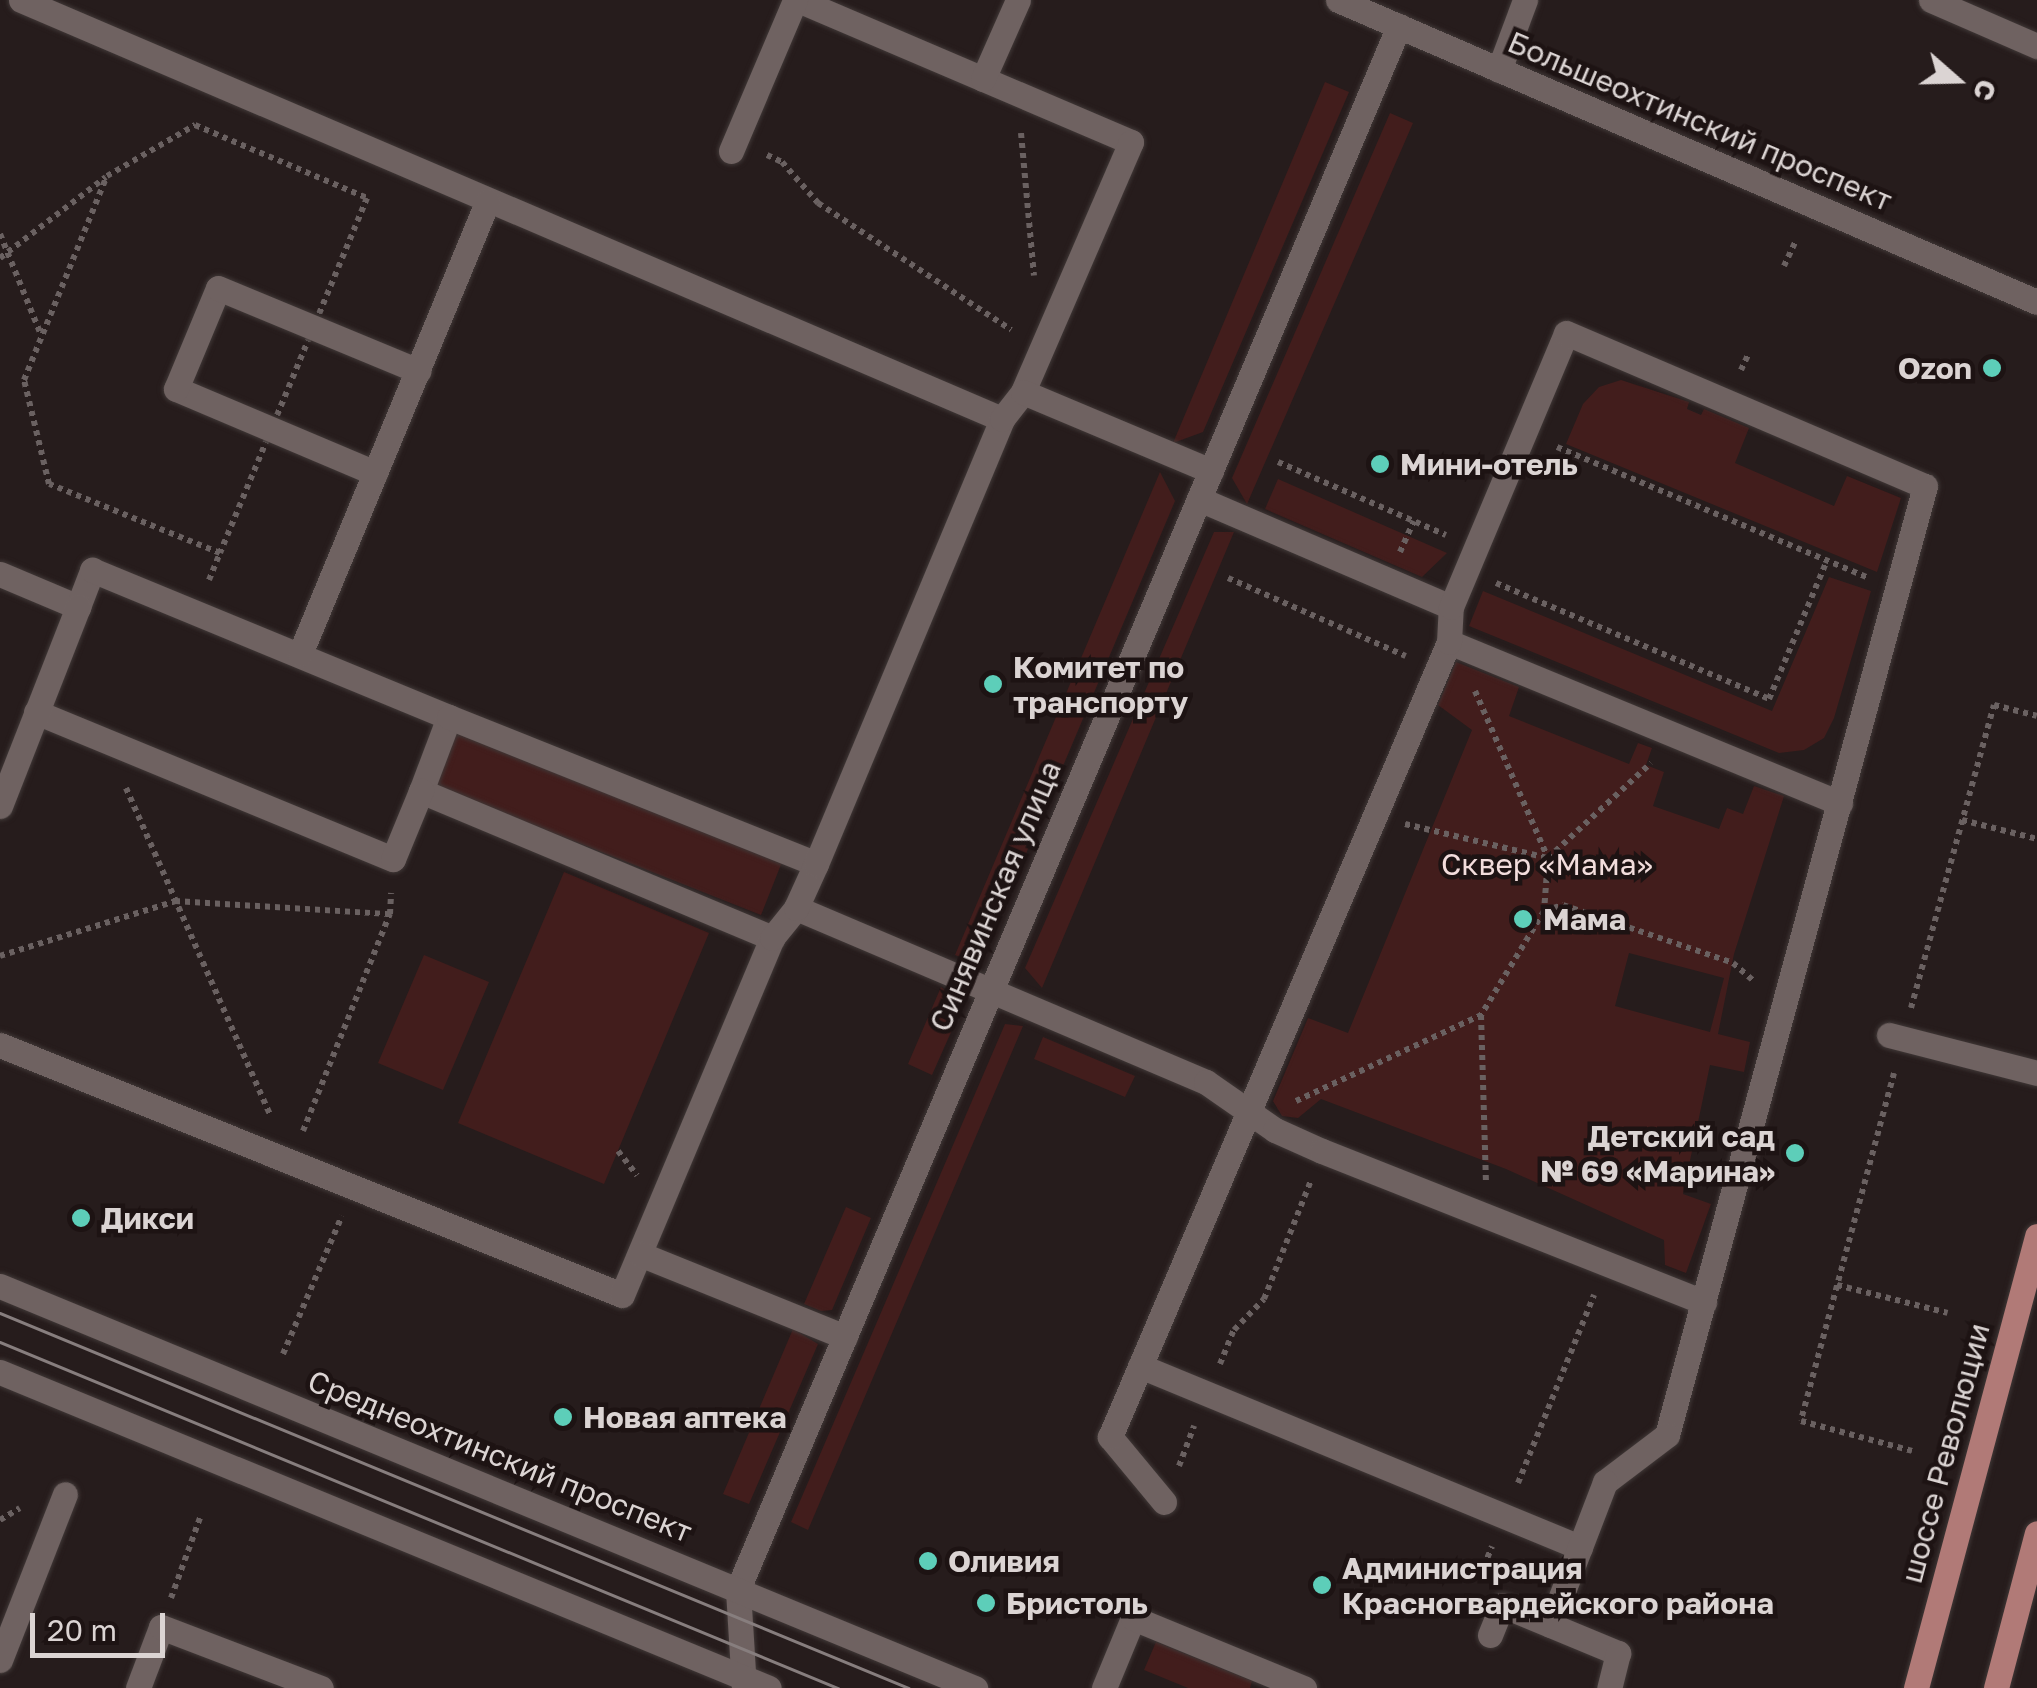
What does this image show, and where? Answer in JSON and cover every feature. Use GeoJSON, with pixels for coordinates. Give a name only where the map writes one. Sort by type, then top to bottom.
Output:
{"type":"FeatureCollection","features":[{"type":"Feature","properties":{"kind":"main road","name":"шоссе Революции"},"geometry":{"type":"LineString","coordinates":[[1916,1688],[2037,1236]]}},
{"type":"Feature","properties":{"kind":"main road"},"geometry":{"type":"LineString","coordinates":[[1996,1688],[2037,1533]]}},
{"type":"Feature","properties":{"kind":"street"},"geometry":{"type":"LineString","coordinates":[[21,0],[1002,420]]}},
{"type":"Feature","properties":{"kind":"street"},"geometry":{"type":"LineString","coordinates":[[0,1045],[622,1295],[772,938],[796,908],[816,864],[1002,420],[1023,392],[1131,142],[797,0],[733,146]]}},
{"type":"Feature","properties":{"kind":"street"},"geometry":{"type":"LineString","coordinates":[[983,79],[1018,0]]}},
{"type":"Feature","properties":{"kind":"street","name":"Большеохтинский проспект"},"geometry":{"type":"LineString","coordinates":[[1338,0],[2037,302]]}},
{"type":"Feature","properties":{"kind":"street"},"geometry":{"type":"LineString","coordinates":[[1499,70],[1525,0]]}},
{"type":"Feature","properties":{"kind":"street"},"geometry":{"type":"LineString","coordinates":[[1931,0],[2037,46]]}},
{"type":"Feature","properties":{"kind":"street","name":"Синявинская улица"},"geometry":{"type":"LineString","coordinates":[[753,1685],[738,1589],[1399,26]]}},
{"type":"Feature","properties":{"kind":"street"},"geometry":{"type":"LineString","coordinates":[[300,654],[488,201]]}},
{"type":"Feature","properties":{"kind":"street"},"geometry":{"type":"LineString","coordinates":[[375,473],[176,389],[218,288],[418,371]]}},
{"type":"Feature","properties":{"kind":"street"},"geometry":{"type":"LineString","coordinates":[[1164,1502],[1110,1438],[1253,1112],[1437,670],[1448,642],[1451,607],[1566,333],[1925,486],[1840,804],[1794,1010],[1667,1436],[1605,1482],[1550,1625]]}},
{"type":"Feature","properties":{"kind":"street"},"geometry":{"type":"LineString","coordinates":[[1023,392],[1211,472]]}},
{"type":"Feature","properties":{"kind":"street"},"geometry":{"type":"LineString","coordinates":[[1199,499],[1451,607]]}},
{"type":"Feature","properties":{"kind":"street"},"geometry":{"type":"LineString","coordinates":[[0,806],[92,570],[816,864]]}},
{"type":"Feature","properties":{"kind":"street"},"geometry":{"type":"LineString","coordinates":[[0,574],[78,606]]}},
{"type":"Feature","properties":{"kind":"street"},"geometry":{"type":"LineString","coordinates":[[1448,642],[1840,804]]}},
{"type":"Feature","properties":{"kind":"street"},"geometry":{"type":"LineString","coordinates":[[36,712],[393,859],[449,716]]}},
{"type":"Feature","properties":{"kind":"street"},"geometry":{"type":"LineString","coordinates":[[421,791],[772,938]]}},
{"type":"Feature","properties":{"kind":"street"},"geometry":{"type":"LineString","coordinates":[[796,908],[1206,1082],[1322,1151],[1704,1302]]}},
{"type":"Feature","properties":{"kind":"street"},"geometry":{"type":"LineString","coordinates":[[1896,1037],[2037,1073]]}},
{"type":"Feature","properties":{"kind":"street"},"geometry":{"type":"LineString","coordinates":[[640,1254],[845,1337]]}},
{"type":"Feature","properties":{"kind":"street","name":"Среднеохтинский проспект"},"geometry":{"type":"LineString","coordinates":[[0,1286],[975,1688]]}},
{"type":"Feature","properties":{"kind":"street"},"geometry":{"type":"LineString","coordinates":[[1140,1366],[1580,1547]]}},
{"type":"Feature","properties":{"kind":"street"},"geometry":{"type":"LineString","coordinates":[[0,1372],[753,1685]]}},
{"type":"Feature","properties":{"kind":"street"},"geometry":{"type":"LineString","coordinates":[[0,1660],[66,1494]]}},
{"type":"Feature","properties":{"kind":"street"},"geometry":{"type":"LineString","coordinates":[[1490,1635],[1502,1606],[1618,1653],[1608,1688]]}},
{"type":"Feature","properties":{"kind":"street"},"geometry":{"type":"LineString","coordinates":[[1104,1688],[1133,1618],[1304,1688]]}},
{"type":"Feature","properties":{"kind":"street"},"geometry":{"type":"LineString","coordinates":[[138,1688],[161,1627],[321,1688]]}},
{"type":"Feature","properties":{"kind":"path"},"geometry":{"type":"LineString","coordinates":[[1017,94],[1036,291]]}},
{"type":"Feature","properties":{"kind":"path"},"geometry":{"type":"LineString","coordinates":[[733,146],[782,162],[818,203],[1042,350]]}},
{"type":"Feature","properties":{"kind":"path"},"geometry":{"type":"LineString","coordinates":[[4,255],[107,176]]}},
{"type":"Feature","properties":{"kind":"path"},"geometry":{"type":"LineString","coordinates":[[0,234],[4,255],[41,336]]}},
{"type":"Feature","properties":{"kind":"path"},"geometry":{"type":"LineString","coordinates":[[1784,266],[1795,242]]}},
{"type":"Feature","properties":{"kind":"path"},"geometry":{"type":"LineString","coordinates":[[272,429],[313,328]]}},
{"type":"Feature","properties":{"kind":"path"},"geometry":{"type":"LineString","coordinates":[[1544,461],[1550,445],[1826,563],[1898,588]]}},
{"type":"Feature","properties":{"kind":"path"},"geometry":{"type":"LineString","coordinates":[[1278,462],[1501,559],[1492,581],[1769,699],[1826,563]]}},
{"type":"Feature","properties":{"kind":"path"},"geometry":{"type":"LineString","coordinates":[[1228,578],[1437,670]]}},
{"type":"Feature","properties":{"kind":"path"},"geometry":{"type":"LineString","coordinates":[[1448,642],[1548,858],[1544,911],[1480,1015],[1488,1217]]}},
{"type":"Feature","properties":{"kind":"path"},"geometry":{"type":"LineString","coordinates":[[1912,1451],[1800,1421],[1896,1037],[1994,704],[2037,716]]}},
{"type":"Feature","properties":{"kind":"path"},"geometry":{"type":"LineString","coordinates":[[1548,858],[1680,736]]}},
{"type":"Feature","properties":{"kind":"path"},"geometry":{"type":"LineString","coordinates":[[106,740],[291,1162]]}},
{"type":"Feature","properties":{"kind":"path"},"geometry":{"type":"LineString","coordinates":[[1374,817],[1548,858]]}},
{"type":"Feature","properties":{"kind":"path"},"geometry":{"type":"LineString","coordinates":[[1962,820],[2037,840]]}},
{"type":"Feature","properties":{"kind":"path"},"geometry":{"type":"LineString","coordinates":[[291,1162],[390,914],[393,859]]}},
{"type":"Feature","properties":{"kind":"path"},"geometry":{"type":"LineString","coordinates":[[0,956],[175,901],[390,914]]}},
{"type":"Feature","properties":{"kind":"path"},"geometry":{"type":"LineString","coordinates":[[1544,911],[1562,906],[1734,963]]}},
{"type":"Feature","properties":{"kind":"path"},"geometry":{"type":"LineString","coordinates":[[1253,1112],[1480,1015]]}},
{"type":"Feature","properties":{"kind":"path"},"geometry":{"type":"LineString","coordinates":[[1164,1502],[1234,1330],[1264,1299],[1322,1151]]}},
{"type":"Feature","properties":{"kind":"path"},"geometry":{"type":"LineString","coordinates":[[284,1354],[354,1187]]}},
{"type":"Feature","properties":{"kind":"path"},"geometry":{"type":"LineString","coordinates":[[1476,1588],[1606,1266]]}},
{"type":"Feature","properties":{"kind":"path"},"geometry":{"type":"LineString","coordinates":[[1837,1285],[1948,1313]]}},
{"type":"Feature","properties":{"kind":"path"},"geometry":{"type":"LineString","coordinates":[[161,1627],[200,1518]]}},
{"type":"Feature","properties":{"kind":"green space"},"geometry":{"type":"Polygon","coordinates":[[[1325,82],[1349,92],[1203,432],[1173,443],[1325,82]]]}},
{"type":"Feature","properties":{"kind":"green space"},"geometry":{"type":"Polygon","coordinates":[[[1390,113],[1413,123],[1247,504],[1232,478],[1390,113]]]}},
{"type":"Feature","properties":{"kind":"green space"},"geometry":{"type":"Polygon","coordinates":[[[1621,380],[1689,402],[1687,409],[1701,415],[1704,409],[1749,428],[1735,463],[1834,506],[1847,476],[1901,498],[1877,572],[1566,444],[1583,404],[1599,387],[1621,380]]]}},
{"type":"Feature","properties":{"kind":"green space"},"geometry":{"type":"Polygon","coordinates":[[[1160,472],[1175,501],[981,960],[955,955],[1160,472]]]}},
{"type":"Feature","properties":{"kind":"green space"},"geometry":{"type":"Polygon","coordinates":[[[1278,479],[1447,553],[1422,577],[1265,509],[1278,479]]]}},
{"type":"Feature","properties":{"kind":"green space"},"geometry":{"type":"Polygon","coordinates":[[[1214,532],[1234,532],[1042,988],[1025,968],[1214,532]]]}},
{"type":"Feature","properties":{"kind":"green space"},"geometry":{"type":"Polygon","coordinates":[[[1829,577],[1871,591],[1834,718],[1824,738],[1804,750],[1779,753],[1469,626],[1483,591],[1772,711],[1829,577]]]}},
{"type":"Feature","properties":{"kind":"green space","name":"Сквер «Мама»"},"geometry":{"type":"Polygon","coordinates":[[[1456,662],[1519,687],[1509,716],[1629,764],[1638,743],[1652,748],[1646,765],[1664,772],[1653,806],[1719,829],[1727,808],[1743,814],[1754,786],[1784,796],[1734,954],[1718,1034],[1750,1042],[1744,1072],[1710,1065],[1683,1194],[1711,1204],[1686,1273],[1665,1265],[1664,1240],[1506,1169],[1321,1099],[1298,1118],[1282,1116],[1273,1101],[1308,1018],[1348,1033],[1472,730],[1438,705],[1456,662]],[[1629,953],[1615,1006],[1710,1032],[1724,978],[1629,953]]]}},
{"type":"Feature","properties":{"kind":"green space"},"geometry":{"type":"Polygon","coordinates":[[[452,732],[782,862],[761,915],[432,785],[452,732]]]}},
{"type":"Feature","properties":{"kind":"green space"},"geometry":{"type":"Polygon","coordinates":[[[564,872],[709,933],[604,1184],[458,1123],[564,872]]]}},
{"type":"Feature","properties":{"kind":"green space"},"geometry":{"type":"Polygon","coordinates":[[[424,955],[489,982],[443,1090],[378,1063],[424,955]]]}},
{"type":"Feature","properties":{"kind":"green space"},"geometry":{"type":"Polygon","coordinates":[[[941,987],[963,1005],[932,1075],[908,1064],[941,987]]]}},
{"type":"Feature","properties":{"kind":"green space"},"geometry":{"type":"Polygon","coordinates":[[[1005,1024],[1023,1026],[808,1530],[791,1522],[1005,1024]]]}},
{"type":"Feature","properties":{"kind":"green space"},"geometry":{"type":"Polygon","coordinates":[[[1043,1037],[1135,1076],[1125,1097],[1034,1059],[1043,1037]]]}},
{"type":"Feature","properties":{"kind":"green space"},"geometry":{"type":"Polygon","coordinates":[[[846,1207],[871,1218],[832,1310],[821,1311],[804,1304],[846,1207]]]}},
{"type":"Feature","properties":{"kind":"green space"},"geometry":{"type":"Polygon","coordinates":[[[793,1329],[818,1344],[749,1504],[723,1494],[793,1329]]]}},
{"type":"Feature","properties":{"kind":"green space"},"geometry":{"type":"Polygon","coordinates":[[[1156,1642],[1252,1681],[1250,1688],[1188,1688],[1144,1670],[1156,1642]]]}},
{"type":"Feature","properties":{"kind":"tram line"},"geometry":{"type":"LineString","coordinates":[[0,1313],[909,1688]]}},
{"type":"Feature","properties":{"kind":"tram line"},"geometry":{"type":"LineString","coordinates":[[0,1342],[838,1688]]}},
{"type":"Feature","properties":{"kind":"place","name":"Ozon"},"geometry":{"type":"Point","coordinates":[1992,368]}},
{"type":"Feature","properties":{"kind":"place","name":"Мини-отель"},"geometry":{"type":"Point","coordinates":[1380,464]}},
{"type":"Feature","properties":{"kind":"place","name":"Комитет по транспорту"},"geometry":{"type":"Point","coordinates":[993,684]}},
{"type":"Feature","properties":{"kind":"place","name":"Мама"},"geometry":{"type":"Point","coordinates":[1523,919]}},
{"type":"Feature","properties":{"kind":"place","name":"Детский сад № 69 «Марина»"},"geometry":{"type":"Point","coordinates":[1795,1153]}},
{"type":"Feature","properties":{"kind":"place","name":"Дикси"},"geometry":{"type":"Point","coordinates":[81,1218]}},
{"type":"Feature","properties":{"kind":"place","name":"Новая аптека"},"geometry":{"type":"Point","coordinates":[563,1417]}},
{"type":"Feature","properties":{"kind":"place","name":"Оливия"},"geometry":{"type":"Point","coordinates":[928,1561]}},
{"type":"Feature","properties":{"kind":"place","name":"Администрация Красногвардейского района"},"geometry":{"type":"Point","coordinates":[1322,1585]}},
{"type":"Feature","properties":{"kind":"place","name":"Бристоль"},"geometry":{"type":"Point","coordinates":[986,1603]}}]}
